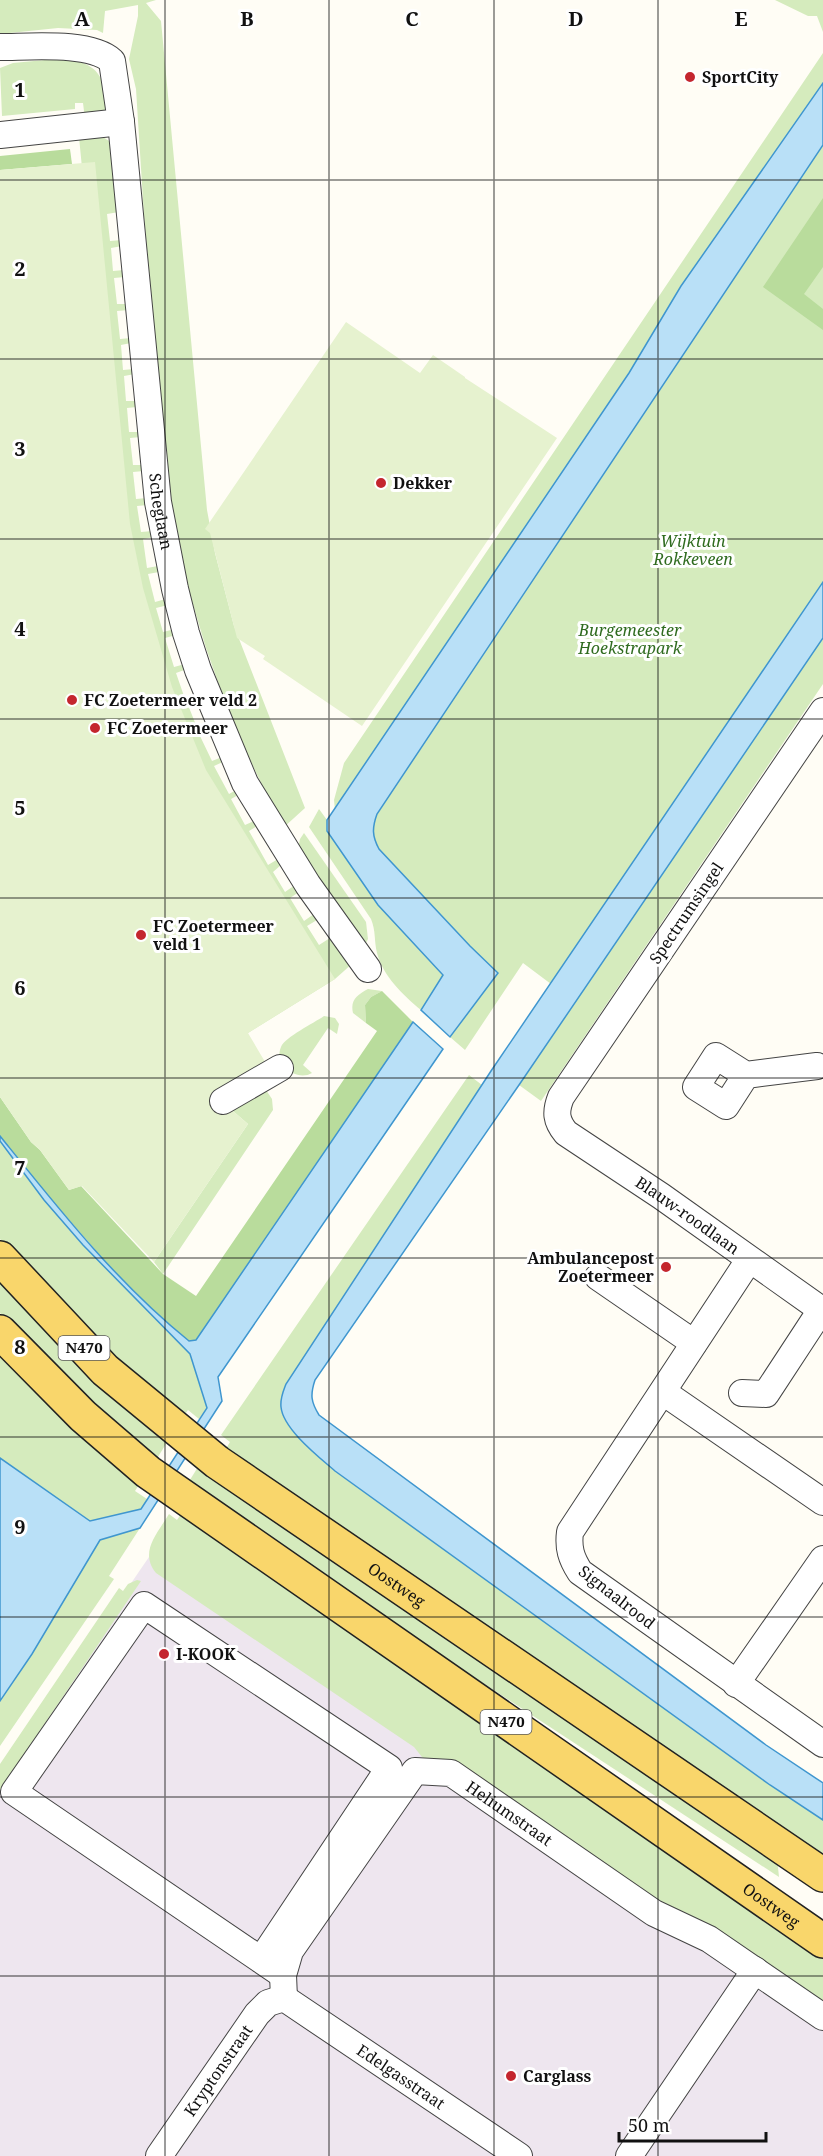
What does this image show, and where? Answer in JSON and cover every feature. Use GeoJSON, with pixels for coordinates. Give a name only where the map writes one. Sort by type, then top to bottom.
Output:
{"type":"FeatureCollection","features":[{"type":"Feature","properties":{"kind":"main road","name":"Oostweg"},"geometry":{"type":"LineString","coordinates":[[0,1258],[105,1370],[217,1462],[823,1875]]}},
{"type":"Feature","properties":{"kind":"main road","name":"Oostweg"},"geometry":{"type":"LineString","coordinates":[[0,1332],[83,1416],[148,1472],[823,1941]]}},
{"type":"Feature","properties":{"kind":"street","name":"Scheglaan"},"geometry":{"type":"LineString","coordinates":[[0,46],[82,48],[99,52],[112,61],[121,123],[158,502],[186,633],[198,670],[245,783],[308,885],[368,969]]}},
{"type":"Feature","properties":{"kind":"street","name":"Scheglaan"},"geometry":{"type":"LineString","coordinates":[[0,64],[63,48]]}},
{"type":"Feature","properties":{"kind":"street"},"geometry":{"type":"LineString","coordinates":[[0,135],[121,123]]}},
{"type":"Feature","properties":{"kind":"street","name":"Spectrumsingel"},"geometry":{"type":"LineString","coordinates":[[557,1117],[556,1109],[561,1097],[823,711]]}},
{"type":"Feature","properties":{"kind":"street"},"geometry":{"type":"LineString","coordinates":[[746,1076],[821,1064]]}},
{"type":"Feature","properties":{"kind":"street"},"geometry":{"type":"LineString","coordinates":[[224,1101],[280,1068]]}},
{"type":"Feature","properties":{"kind":"street","name":"Blauw-roodlaan"},"geometry":{"type":"LineString","coordinates":[[557,1117],[560,1126],[566,1132],[661,1196],[822,1311]]}},
{"type":"Feature","properties":{"kind":"street","name":"Signaalrood"},"geometry":{"type":"LineString","coordinates":[[749,1260],[570,1532],[568,1546],[572,1560],[580,1572],[823,1744]]}},
{"type":"Feature","properties":{"kind":"street"},"geometry":{"type":"LineString","coordinates":[[598,1277],[694,1343]]}},
{"type":"Feature","properties":{"kind":"street"},"geometry":{"type":"LineString","coordinates":[[742,1393],[766,1394],[822,1311]]}},
{"type":"Feature","properties":{"kind":"street"},"geometry":{"type":"LineString","coordinates":[[663,1392],[823,1502]]}},
{"type":"Feature","properties":{"kind":"street"},"geometry":{"type":"LineString","coordinates":[[736,1684],[823,1559]]}},
{"type":"Feature","properties":{"kind":"street","name":"Edelgasstraat"},"geometry":{"type":"LineString","coordinates":[[261,1960],[389,1768],[144,1605],[14,1792],[261,1960],[284,1987],[519,2156]]}},
{"type":"Feature","properties":{"kind":"street","name":"Heliumstraat"},"geometry":{"type":"LineString","coordinates":[[284,1987],[290,1951],[415,1771],[451,1773],[654,1913],[709,1939],[823,2017]]}},
{"type":"Feature","properties":{"kind":"street"},"geometry":{"type":"LineString","coordinates":[[629,2156],[754,1970]]}},
{"type":"Feature","properties":{"kind":"street","name":"Kryptonstraat"},"geometry":{"type":"LineString","coordinates":[[159,2156],[257,2014],[284,1987]]}},
{"type":"Feature","properties":{"kind":"shaded area"},"geometry":{"type":"Polygon","coordinates":[[[164,1535],[823,1972],[823,2156],[0,2156],[0,1775],[164,1535]]]}},
{"type":"Feature","properties":{"kind":"green space"},"geometry":{"type":"Polygon","coordinates":[[[0,0],[156,0],[146,3],[161,21],[207,510],[215,553],[234,626],[305,808],[283,828],[233,725],[206,648],[186,581],[177,539],[169,489],[144,216],[136,89],[129,59],[138,16],[138,5],[105,11],[103,33],[97,30],[58,28],[0,34],[0,0]]]}},
{"type":"Feature","properties":{"kind":"green space"},"geometry":{"type":"Polygon","coordinates":[[[775,0],[823,0],[823,32],[817,16],[808,16],[775,0]]]}},
{"type":"Feature","properties":{"kind":"green space","name":"Burgemeester Hoekstrapark"},"geometry":{"type":"Polygon","coordinates":[[[823,53],[823,684],[541,1101],[519,1085],[575,1002],[523,963],[465,1050],[450,1037],[498,973],[395,866],[336,820],[334,800],[344,763],[823,53]]]}},
{"type":"Feature","properties":{"kind":"green space"},"geometry":{"type":"Polygon","coordinates":[[[66,58],[88,65],[98,73],[106,95],[107,106],[104,113],[85,119],[83,103],[75,103],[75,109],[2,116],[0,68],[13,63],[66,58]]]}},
{"type":"Feature","properties":{"kind":"green space"},"geometry":{"type":"Polygon","coordinates":[[[100,135],[113,146],[119,212],[107,214],[110,241],[122,240],[122,246],[111,248],[113,271],[124,270],[125,277],[114,278],[117,304],[128,304],[129,310],[117,311],[120,339],[131,338],[131,343],[121,345],[123,370],[134,369],[135,374],[124,376],[126,401],[137,401],[137,407],[127,408],[129,432],[140,432],[141,437],[130,438],[133,465],[144,465],[144,471],[133,472],[136,499],[147,498],[148,505],[137,506],[141,532],[153,531],[154,537],[143,539],[147,568],[158,566],[159,572],[148,574],[155,602],[166,599],[168,605],[156,608],[163,632],[175,629],[176,635],[165,638],[174,667],[185,664],[187,669],[176,673],[185,699],[197,695],[198,700],[188,705],[198,730],[208,726],[210,731],[200,736],[212,761],[222,757],[225,761],[214,766],[229,794],[238,789],[240,794],[231,799],[245,825],[254,821],[257,826],[249,831],[268,865],[278,859],[281,865],[273,872],[285,892],[295,885],[299,892],[290,898],[304,921],[314,914],[317,920],[307,926],[319,945],[330,938],[353,963],[335,979],[248,1033],[192,754],[132,599],[102,373],[79,137],[100,135]]]}},
{"type":"Feature","properties":{"kind":"green space"},"geometry":{"type":"Polygon","coordinates":[[[70,149],[72,164],[0,170],[0,156],[70,149]]]}},
{"type":"Feature","properties":{"kind":"green space","name":"FC Zoetermeer"},"geometry":{"type":"Polygon","coordinates":[[[95,162],[130,524],[143,588],[172,687],[206,770],[335,979],[248,1033],[274,1077],[226,1105],[248,1124],[154,1262],[82,1186],[69,1190],[40,1150],[31,1142],[0,1097],[0,170],[95,162]]]}},
{"type":"Feature","properties":{"kind":"green space"},"geometry":{"type":"Polygon","coordinates":[[[823,198],[823,267],[804,294],[823,309],[823,330],[763,287],[823,198]]]}},
{"type":"Feature","properties":{"kind":"green space","name":"Dekker"},"geometry":{"type":"Polygon","coordinates":[[[346,322],[420,373],[433,355],[557,438],[362,726],[263,659],[265,656],[237,638],[210,533],[205,529],[346,322]]]}},
{"type":"Feature","properties":{"kind":"green space"},"geometry":{"type":"Polygon","coordinates":[[[319,809],[327,820],[327,831],[378,905],[444,975],[421,1010],[401,991],[384,969],[377,953],[371,919],[309,827],[319,809]]]}},
{"type":"Feature","properties":{"kind":"green space"},"geometry":{"type":"Polygon","coordinates":[[[304,833],[366,922],[368,939],[365,945],[338,911],[298,848],[304,833]]]}},
{"type":"Feature","properties":{"kind":"green space"},"geometry":{"type":"Polygon","coordinates":[[[368,989],[382,991],[371,997],[365,1005],[366,1023],[353,1013],[353,1005],[358,996],[368,989]]]}},
{"type":"Feature","properties":{"kind":"green space"},"geometry":{"type":"Polygon","coordinates":[[[382,991],[413,1022],[197,1340],[189,1341],[165,1322],[113,1270],[49,1197],[0,1136],[0,1097],[31,1142],[40,1150],[69,1190],[81,1186],[163,1274],[196,1296],[377,1031],[366,1023],[365,1005],[371,997],[382,991]]]}},
{"type":"Feature","properties":{"kind":"green space"},"geometry":{"type":"Polygon","coordinates":[[[324,1016],[335,1018],[339,1024],[337,1034],[328,1028],[303,1065],[312,1073],[300,1075],[288,1070],[280,1060],[281,1047],[294,1035],[324,1016]]]}},
{"type":"Feature","properties":{"kind":"green space"},"geometry":{"type":"Polygon","coordinates":[[[469,1075],[482,1085],[286,1384],[281,1401],[283,1415],[303,1442],[335,1471],[770,1785],[823,1820],[823,1860],[224,1452],[230,1442],[221,1435],[469,1075]]]}},
{"type":"Feature","properties":{"kind":"green space"},"geometry":{"type":"Polygon","coordinates":[[[262,1084],[272,1099],[273,1110],[163,1274],[154,1262],[248,1124],[226,1105],[262,1084]]]}},
{"type":"Feature","properties":{"kind":"green space"},"geometry":{"type":"Polygon","coordinates":[[[0,1141],[44,1200],[83,1245],[190,1354],[207,1408],[199,1419],[188,1410],[181,1420],[132,1379],[0,1239],[0,1141]]]}},
{"type":"Feature","properties":{"kind":"green space"},"geometry":{"type":"Polygon","coordinates":[[[0,1275],[169,1439],[153,1465],[0,1313],[0,1275]]]}},
{"type":"Feature","properties":{"kind":"green space"},"geometry":{"type":"Polygon","coordinates":[[[0,1343],[142,1480],[135,1491],[147,1499],[141,1509],[90,1521],[0,1458],[0,1343]]]}},
{"type":"Feature","properties":{"kind":"green space"},"geometry":{"type":"Polygon","coordinates":[[[201,1462],[776,1848],[779,1877],[185,1488],[201,1462]]]}},
{"type":"Feature","properties":{"kind":"green space"},"geometry":{"type":"Polygon","coordinates":[[[183,1511],[823,1946],[823,2005],[422,1757],[414,1747],[156,1573],[149,1558],[149,1550],[155,1536],[169,1514],[177,1520],[183,1511]]]}},
{"type":"Feature","properties":{"kind":"green space"},"geometry":{"type":"Polygon","coordinates":[[[140,1528],[109,1576],[114,1579],[0,1746],[0,1701],[32,1654],[100,1540],[140,1528]]]}},
{"type":"Feature","properties":{"kind":"green space"},"geometry":{"type":"Polygon","coordinates":[[[137,1580],[141,1581],[0,1790],[0,1764],[119,1588],[123,1591],[128,1584],[137,1580]]]}},
{"type":"Feature","properties":{"kind":"water"},"geometry":{"type":"Polygon","coordinates":[[[823,83],[823,145],[377,814],[374,832],[379,849],[498,973],[450,1037],[421,1010],[443,975],[378,905],[327,831],[327,820],[629,373],[681,286],[823,83]]]}},
{"type":"Feature","properties":{"kind":"water"},"geometry":{"type":"Polygon","coordinates":[[[823,582],[823,638],[315,1380],[312,1394],[314,1406],[319,1415],[766,1745],[823,1783],[823,1820],[770,1785],[335,1471],[295,1433],[283,1415],[281,1404],[286,1384],[491,1071],[823,582]]]}},
{"type":"Feature","properties":{"kind":"water"},"geometry":{"type":"Polygon","coordinates":[[[413,1022],[443,1049],[218,1377],[222,1401],[140,1528],[100,1540],[32,1654],[0,1701],[0,1458],[90,1521],[141,1509],[207,1408],[190,1354],[83,1245],[44,1200],[0,1141],[0,1136],[112,1269],[189,1341],[196,1340],[413,1022]]]}},
{"type":"Feature","properties":{"kind":"place","name":"SportCity"},"geometry":{"type":"Point","coordinates":[690,77]}},
{"type":"Feature","properties":{"kind":"place","name":"Dekker"},"geometry":{"type":"Point","coordinates":[381,483]}},
{"type":"Feature","properties":{"kind":"place","name":"FC Zoetermeer veld 2"},"geometry":{"type":"Point","coordinates":[72,700]}},
{"type":"Feature","properties":{"kind":"place","name":"FC Zoetermeer"},"geometry":{"type":"Point","coordinates":[95,728]}},
{"type":"Feature","properties":{"kind":"place","name":"FC Zoetermeer veld 1"},"geometry":{"type":"Point","coordinates":[141,935]}},
{"type":"Feature","properties":{"kind":"place","name":"Ambulancepost Zoetermeer"},"geometry":{"type":"Point","coordinates":[666,1267]}},
{"type":"Feature","properties":{"kind":"place","name":"I-KOOK"},"geometry":{"type":"Point","coordinates":[164,1654]}},
{"type":"Feature","properties":{"kind":"place","name":"Carglass"},"geometry":{"type":"Point","coordinates":[511,2076]}},
{"type":"Feature","properties":{"kind":"park label","name":"Wijktuin Rokkeveen"},"geometry":{"type":"Point","coordinates":[693,550]}}]}
